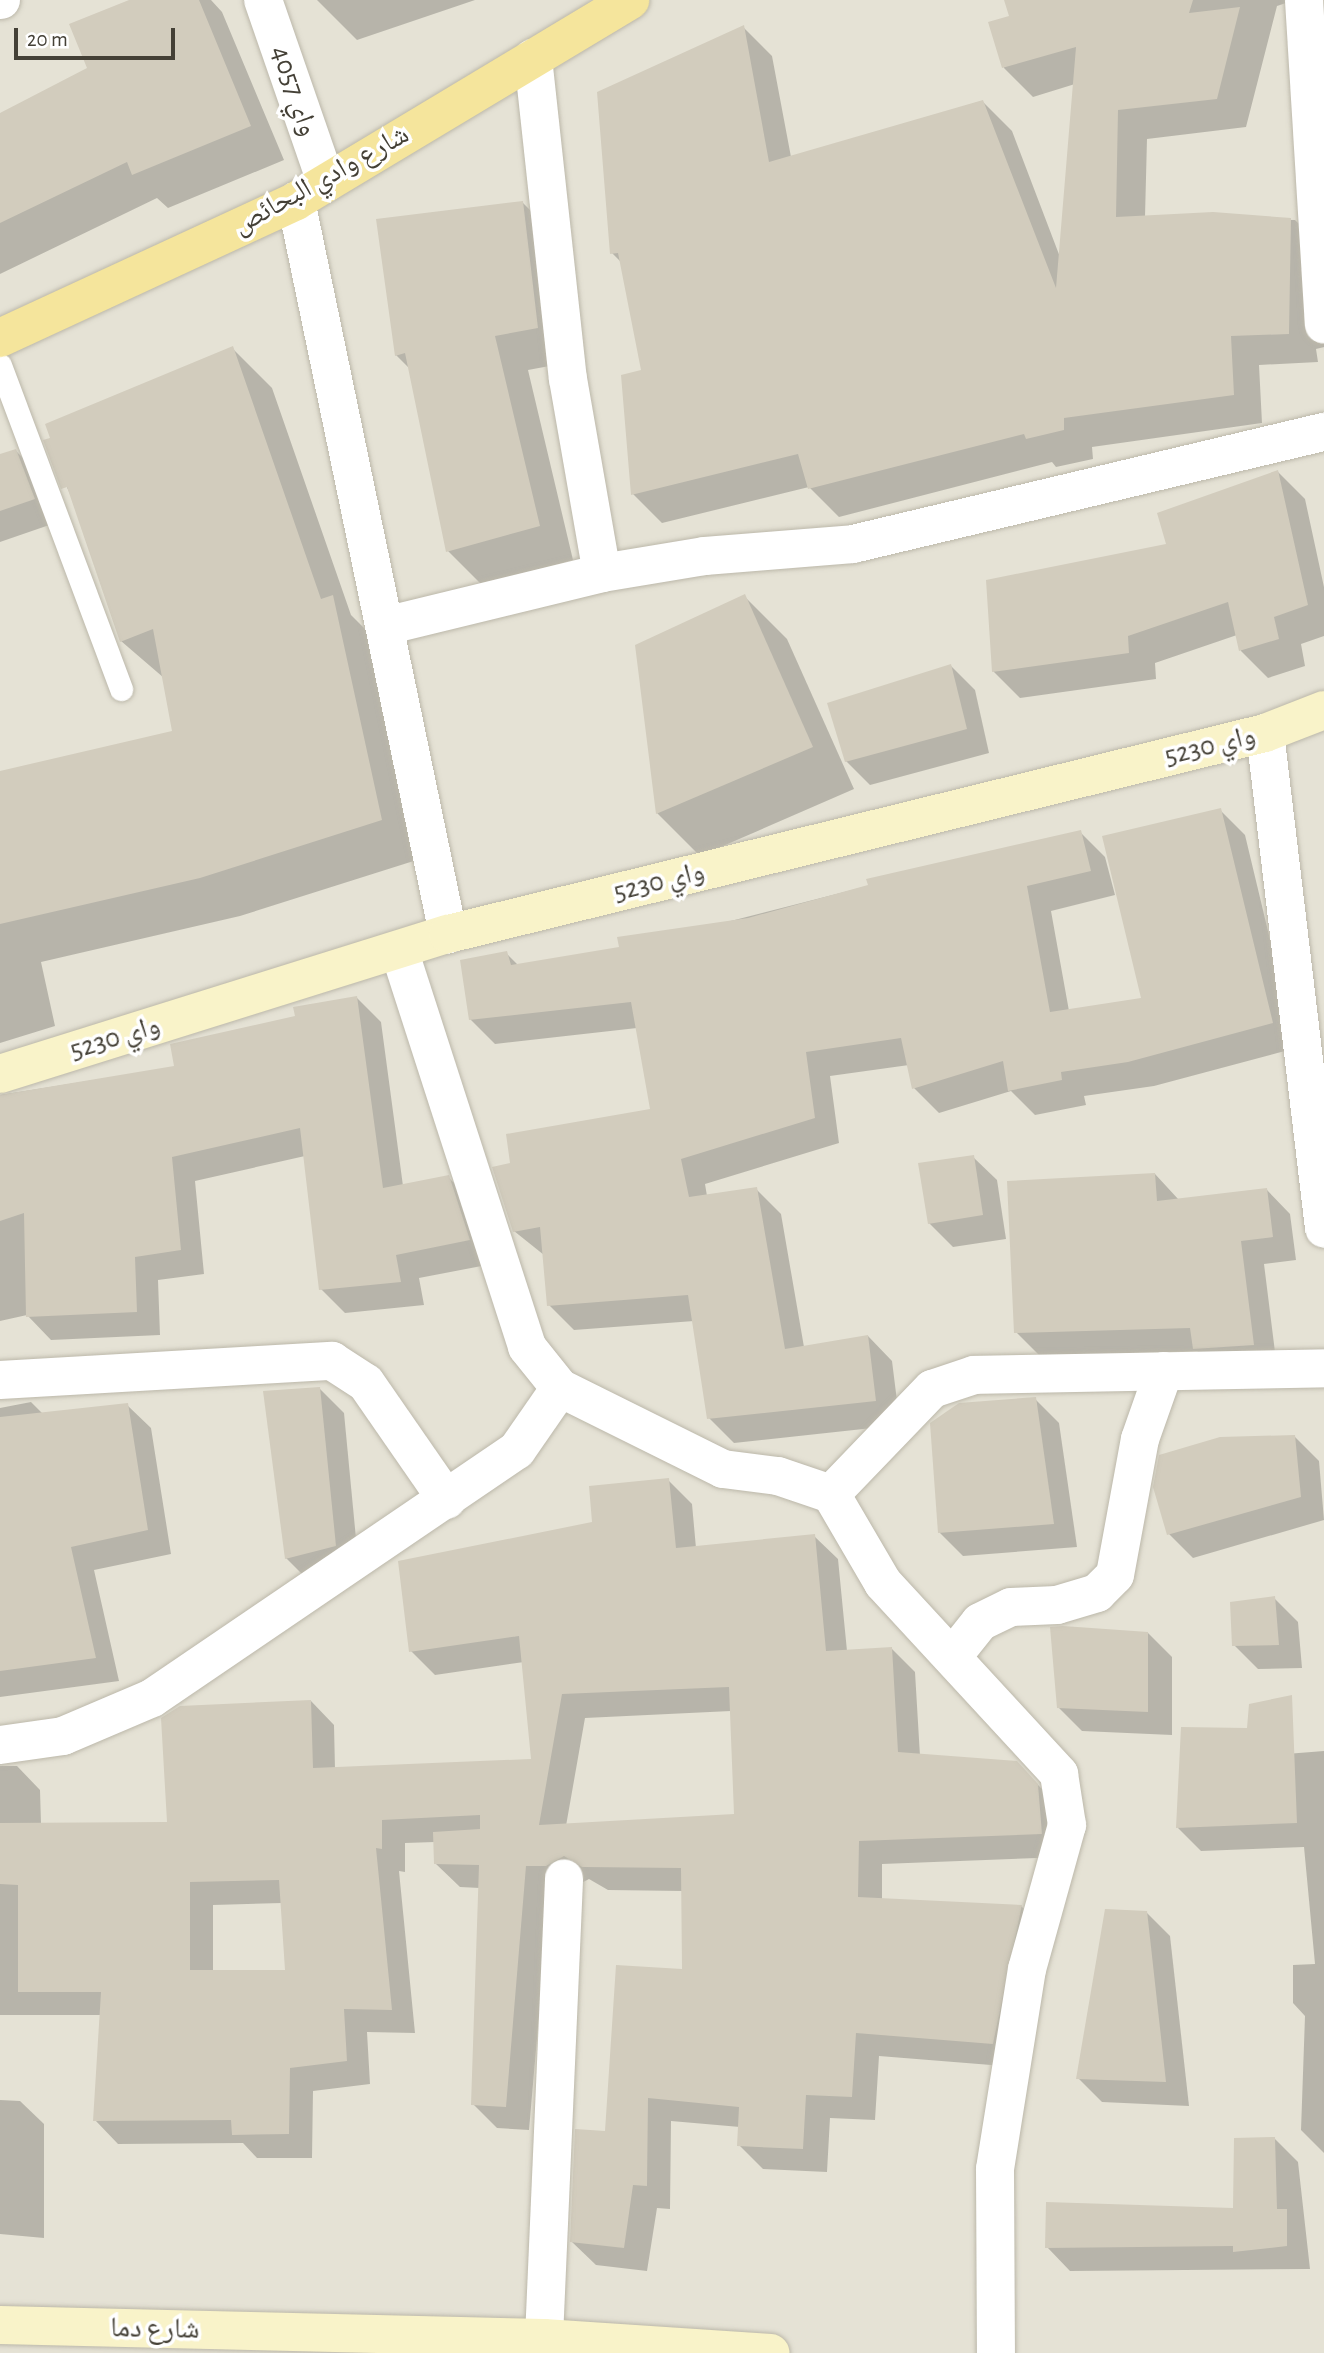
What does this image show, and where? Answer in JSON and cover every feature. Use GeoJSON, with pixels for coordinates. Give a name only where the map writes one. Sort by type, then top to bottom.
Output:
{"type":"FeatureCollection","features":[{"type":"Feature","properties":{"kind":"main road","name":"شارع وادي البحائص"},"geometry":{"type":"LineString","coordinates":[[0,338],[311,192],[630,0]]}},
{"type":"Feature","properties":{"kind":"street","name":"واي 4057"},"geometry":{"type":"LineString","coordinates":[[263,0],[311,192],[385,626],[448,934]]}},
{"type":"Feature","properties":{"kind":"street"},"geometry":{"type":"LineString","coordinates":[[1304,0],[1324,324]]}},
{"type":"Feature","properties":{"kind":"street"},"geometry":{"type":"LineString","coordinates":[[533,58],[568,379],[602,573]]}},
{"type":"Feature","properties":{"kind":"street"},"geometry":{"type":"LineString","coordinates":[[385,626],[602,573],[705,556],[853,544],[1324,432]]}},
{"type":"Feature","properties":{"kind":"street","name":"واي 5230"},"geometry":{"type":"LineString","coordinates":[[0,1074],[448,934],[1265,733],[1324,710]]}},
{"type":"Feature","properties":{"kind":"street"},"geometry":{"type":"LineString","coordinates":[[1265,733],[1324,1228]]}},
{"type":"Feature","properties":{"kind":"street"},"geometry":{"type":"LineString","coordinates":[[399,950],[527,1347],[560,1388],[723,1469],[778,1476],[831,1494],[883,1583],[1059,1774],[1066,1825],[1030,1955],[995,2169],[996,2353]]}},
{"type":"Feature","properties":{"kind":"street"},"geometry":{"type":"LineString","coordinates":[[0,1380],[332,1362],[366,1383],[447,1500]]}},
{"type":"Feature","properties":{"kind":"street"},"geometry":{"type":"LineString","coordinates":[[831,1494],[932,1389],[974,1375],[1324,1368]]}},
{"type":"Feature","properties":{"kind":"street"},"geometry":{"type":"LineString","coordinates":[[953,1656],[980,1622],[1011,1606],[1057,1605],[1097,1593],[1115,1575],[1140,1439],[1164,1371]]}},
{"type":"Feature","properties":{"kind":"street"},"geometry":{"type":"LineString","coordinates":[[0,1745],[63,1736],[123,1715],[447,1500],[517,1450],[560,1388]]}},
{"type":"Feature","properties":{"kind":"street"},"geometry":{"type":"LineString","coordinates":[[544,2338],[564,1878]]}},
{"type":"Feature","properties":{"kind":"street","name":"شارع دما"},"geometry":{"type":"LineString","coordinates":[[0,2325],[544,2338],[771,2353]]}},
{"type":"Feature","properties":{"kind":"lane"},"geometry":{"type":"LineString","coordinates":[[0,365],[121,689]]}},
{"type":"Feature","properties":{"kind":"shaded area"},"geometry":{"type":"Polygon","coordinates":[[[0,0],[1324,0],[1324,2353],[0,2353],[0,0]]]}},
{"type":"Feature","properties":{"kind":"building"},"geometry":{"type":"Polygon","coordinates":[[[129,0],[199,0],[251,126],[132,175],[127,162],[0,223],[0,113],[87,68],[69,24],[129,0]]]}},
{"type":"Feature","properties":{"kind":"building"},"geometry":{"type":"Polygon","coordinates":[[[1004,0],[1193,0],[1189,13],[1240,7],[1217,99],[1118,110],[1116,217],[1213,212],[1291,218],[1289,334],[1231,336],[1234,395],[1064,418],[1064,430],[1026,439],[1024,434],[808,489],[798,454],[631,495],[621,375],[641,370],[618,253],[610,254],[597,92],[744,25],[769,162],[983,100],[1056,288],[1076,47],[1002,68],[988,22],[1009,16],[1004,0]]]}},
{"type":"Feature","properties":{"kind":"building"},"geometry":{"type":"Polygon","coordinates":[[[523,201],[538,328],[495,336],[540,526],[446,552],[405,353],[395,356],[376,219],[523,201]]]}},
{"type":"Feature","properties":{"kind":"building"},"geometry":{"type":"Polygon","coordinates":[[[233,346],[321,599],[333,595],[382,820],[200,878],[0,924],[0,771],[172,731],[153,629],[120,642],[67,487],[61,489],[43,440],[50,438],[45,424],[233,346]]]}},
{"type":"Feature","properties":{"kind":"building"},"geometry":{"type":"Polygon","coordinates":[[[16,449],[35,499],[0,511],[0,454],[16,449]]]}},
{"type":"Feature","properties":{"kind":"building"},"geometry":{"type":"Polygon","coordinates":[[[1278,470],[1308,605],[1274,617],[1279,639],[1239,651],[1228,602],[1128,636],[1129,653],[992,672],[986,580],[1166,544],[1157,513],[1278,470]]]}},
{"type":"Feature","properties":{"kind":"building"},"geometry":{"type":"Polygon","coordinates":[[[745,594],[813,747],[656,814],[635,645],[745,594]]]}},
{"type":"Feature","properties":{"kind":"building"},"geometry":{"type":"Polygon","coordinates":[[[951,664],[967,729],[845,762],[827,703],[951,664]]]}},
{"type":"Feature","properties":{"kind":"building"},"geometry":{"type":"Polygon","coordinates":[[[1221,808],[1273,1023],[1128,1062],[1061,1072],[1062,1080],[1008,1091],[1003,1061],[912,1089],[901,1038],[806,1052],[815,1118],[681,1159],[689,1197],[757,1187],[785,1349],[868,1335],[876,1401],[707,1419],[688,1295],[547,1306],[540,1227],[513,1232],[492,1167],[510,1163],[506,1134],[650,1109],[631,1002],[469,1020],[460,960],[507,951],[511,965],[619,947],[617,937],[748,918],[868,885],[866,879],[1081,830],[1091,871],[1027,886],[1050,1012],[1141,998],[1102,836],[1221,808]]]}},
{"type":"Feature","properties":{"kind":"building"},"geometry":{"type":"Polygon","coordinates":[[[357,996],[383,1188],[449,1175],[470,1240],[396,1255],[401,1282],[319,1290],[300,1128],[172,1157],[181,1250],[135,1257],[137,1312],[26,1317],[24,1213],[0,1221],[0,1095],[174,1066],[170,1044],[295,1016],[293,1007],[357,996]]]}},
{"type":"Feature","properties":{"kind":"building"},"geometry":{"type":"Polygon","coordinates":[[[974,1155],[983,1215],[928,1224],[918,1163],[974,1155]]]}},
{"type":"Feature","properties":{"kind":"building"},"geometry":{"type":"Polygon","coordinates":[[[1155,1173],[1157,1201],[1267,1188],[1273,1237],[1241,1241],[1254,1345],[1193,1349],[1190,1328],[1014,1333],[1007,1181],[1155,1173]]]}},
{"type":"Feature","properties":{"kind":"building"},"geometry":{"type":"Polygon","coordinates":[[[320,1387],[336,1546],[285,1559],[263,1391],[320,1387]]]}},
{"type":"Feature","properties":{"kind":"building"},"geometry":{"type":"Polygon","coordinates":[[[1036,1397],[1054,1524],[938,1533],[930,1423],[959,1403],[1036,1397]]]}},
{"type":"Feature","properties":{"kind":"building"},"geometry":{"type":"Polygon","coordinates":[[[128,1403],[148,1530],[71,1547],[96,1658],[0,1671],[0,1417],[128,1403]]]}},
{"type":"Feature","properties":{"kind":"building"},"geometry":{"type":"Polygon","coordinates":[[[1295,1435],[1301,1497],[1167,1535],[1153,1487],[1159,1455],[1220,1437],[1295,1435]]]}},
{"type":"Feature","properties":{"kind":"building"},"geometry":{"type":"Polygon","coordinates":[[[669,1478],[676,1548],[815,1534],[826,1651],[892,1647],[898,1752],[1017,1761],[1038,1784],[1042,1834],[859,1841],[858,1897],[1022,1905],[993,2044],[856,2033],[852,2097],[806,2095],[803,2149],[737,2146],[739,2107],[648,2098],[647,2186],[633,2185],[624,2248],[570,2242],[575,2129],[605,2131],[616,1965],[682,1969],[681,1868],[582,1867],[564,1856],[546,1866],[526,1866],[506,2107],[471,2105],[479,1865],[434,1864],[433,1832],[480,1829],[480,1815],[382,1820],[382,1849],[376,1848],[392,2010],[344,2009],[347,2061],[290,2068],[289,2134],[232,2135],[231,2120],[93,2121],[101,1992],[18,1992],[18,1885],[0,1884],[0,1823],[167,1822],[161,1718],[180,1706],[311,1700],[313,1768],[531,1759],[519,1636],[409,1652],[398,1561],[592,1522],[589,1486],[669,1478]],[[729,1687],[562,1694],[539,1825],[734,1814],[729,1687]],[[279,1880],[190,1882],[190,1970],[285,1970],[279,1880]]]}},
{"type":"Feature","properties":{"kind":"building"},"geometry":{"type":"Polygon","coordinates":[[[1275,1596],[1279,1645],[1232,1646],[1230,1602],[1275,1596]]]}},
{"type":"Feature","properties":{"kind":"building"},"geometry":{"type":"Polygon","coordinates":[[[1050,1627],[1148,1632],[1148,1712],[1057,1708],[1050,1627]]]}},
{"type":"Feature","properties":{"kind":"building"},"geometry":{"type":"Polygon","coordinates":[[[1292,1695],[1297,1823],[1176,1828],[1181,1727],[1247,1728],[1249,1704],[1292,1695]]]}},
{"type":"Feature","properties":{"kind":"building"},"geometry":{"type":"Polygon","coordinates":[[[1105,1909],[1147,1911],[1166,2082],[1076,2079],[1105,1909]]]}},
{"type":"Feature","properties":{"kind":"building"},"geometry":{"type":"Polygon","coordinates":[[[1275,2137],[1277,2209],[1287,2209],[1287,2246],[1233,2252],[1233,2246],[1045,2248],[1046,2202],[1233,2208],[1234,2138],[1275,2137]]]}}]}
